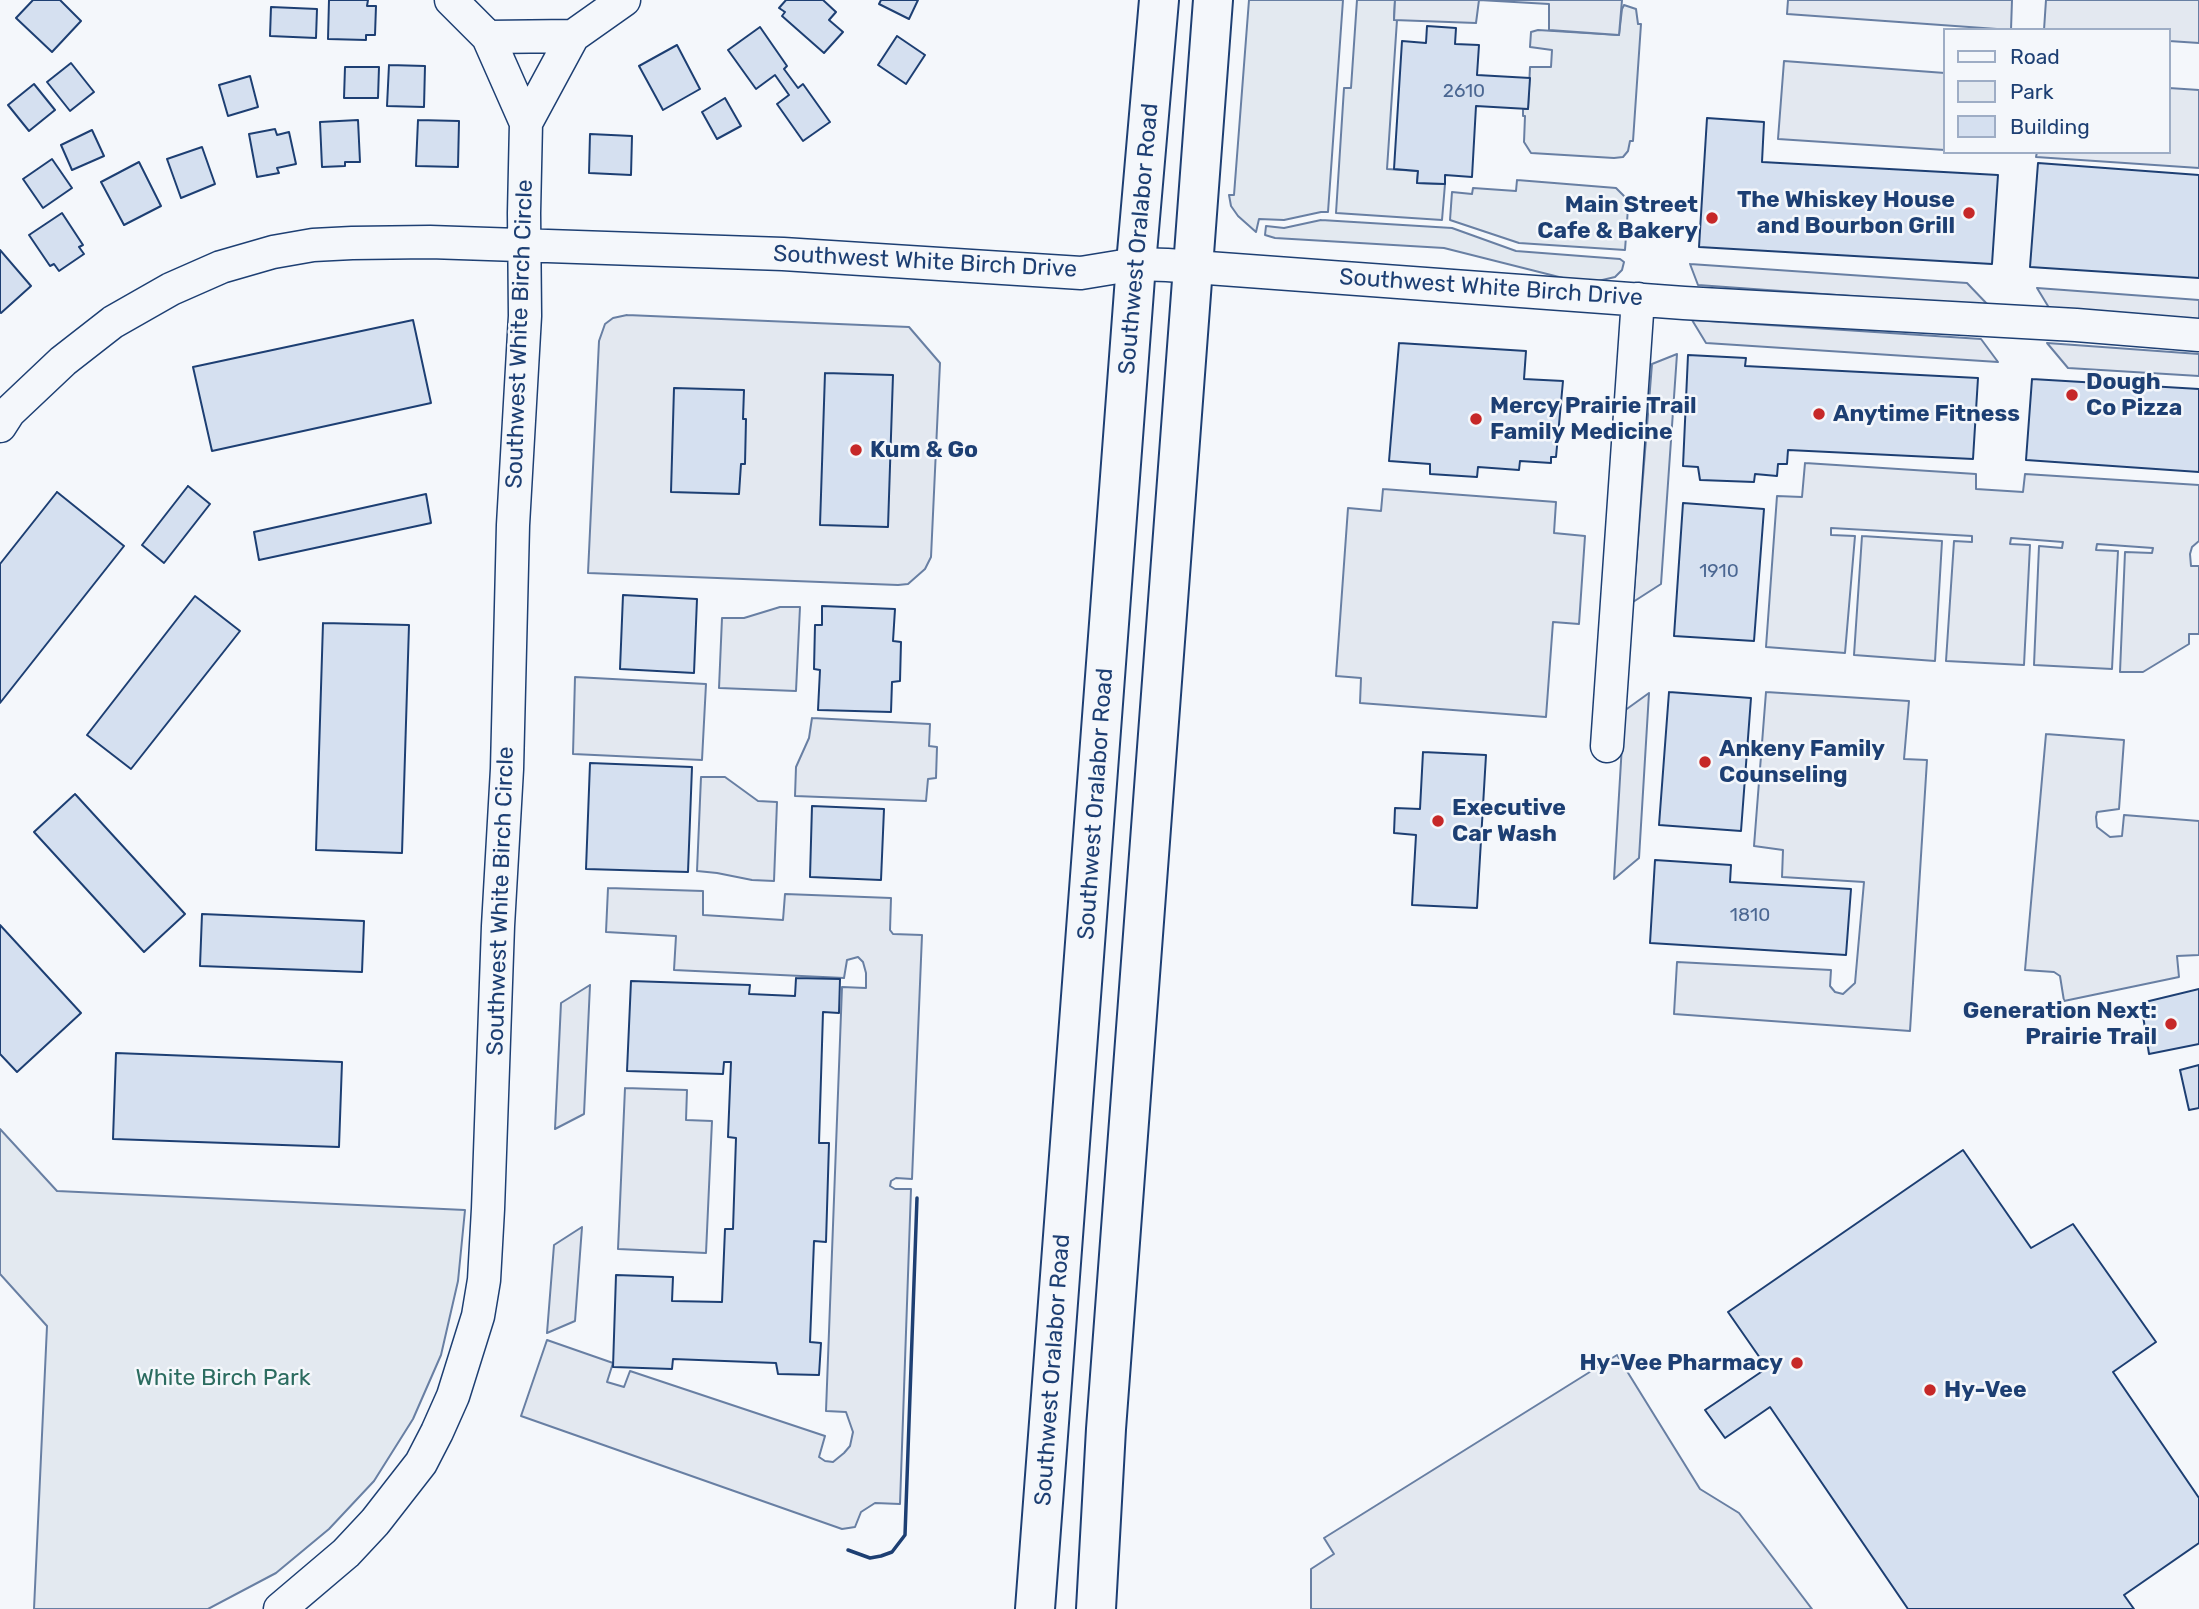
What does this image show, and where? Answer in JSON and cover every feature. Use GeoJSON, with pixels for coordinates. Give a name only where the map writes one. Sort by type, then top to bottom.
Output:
{"type":"FeatureCollection","features":[{"type":"Feature","properties":{"kind":"main road","name":"Southwest Oralabor Road"},"geometry":{"type":"LineString","coordinates":[[1035,1609],[1136,264],[1159,0]]}},
{"type":"Feature","properties":{"kind":"main road"},"geometry":{"type":"LineString","coordinates":[[1096,1609],[1106,1429],[1191,322],[1192,267],[1213,0]]}},
{"type":"Feature","properties":{"kind":"street"},"geometry":{"type":"LineString","coordinates":[[451,0],[488,37],[573,36],[624,0]]}},
{"type":"Feature","properties":{"kind":"street","name":"Southwest White Birch Circle"},"geometry":{"type":"LineString","coordinates":[[526,123],[573,36]]}},
{"type":"Feature","properties":{"kind":"street","name":"Southwest White Birch Circle"},"geometry":{"type":"LineString","coordinates":[[280,1609],[346,1553],[375,1522],[421,1463],[453,1396],[478,1315],[484,1280],[507,769],[513,525],[522,399],[526,123],[488,37]]}},
{"type":"Feature","properties":{"kind":"street","name":"Southwest White Birch Drive"},"geometry":{"type":"LineString","coordinates":[[3,414],[63,361],[113,322],[171,289],[221,267],[274,252],[313,245],[430,242],[783,254],[1081,273],[1136,264],[2199,335]]}},
{"type":"Feature","properties":{"kind":"street"},"geometry":{"type":"LineString","coordinates":[[1606,746],[1638,299]]}},
{"type":"Feature","properties":{"kind":"green space"},"geometry":{"type":"Polygon","coordinates":[[[1249,0],[1343,0],[1328,212],[1284,220],[1259,219],[1256,232],[1238,216],[1231,206],[1229,195],[1234,195],[1249,0]]]}},
{"type":"Feature","properties":{"kind":"green space"},"geometry":{"type":"Polygon","coordinates":[[[1357,0],[1395,0],[1394,20],[1397,20],[1387,169],[1418,171],[1417,183],[1445,184],[1442,220],[1336,213],[1344,88],[1351,88],[1357,0]]]}},
{"type":"Feature","properties":{"kind":"green space"},"geometry":{"type":"Polygon","coordinates":[[[1624,5],[1636,9],[1638,24],[1641,24],[1633,141],[1630,141],[1628,151],[1623,157],[1614,158],[1531,153],[1524,142],[1523,116],[1523,109],[1528,109],[1530,67],[1551,67],[1552,50],[1530,47],[1531,32],[1538,30],[1619,35],[1624,5]]]}},
{"type":"Feature","properties":{"kind":"green space"},"geometry":{"type":"Polygon","coordinates":[[[1517,180],[1616,188],[1625,197],[1628,208],[1625,250],[1519,243],[1450,220],[1452,192],[1472,194],[1473,188],[1516,191],[1517,180]]]}},
{"type":"Feature","properties":{"kind":"green space"},"geometry":{"type":"Polygon","coordinates":[[[1321,220],[1452,228],[1516,251],[1620,259],[1624,262],[1622,270],[1615,277],[1598,281],[1567,279],[1444,248],[1275,238],[1265,235],[1266,226],[1284,228],[1321,220]]]}},
{"type":"Feature","properties":{"kind":"green space","name":"White Birch Park"},"geometry":{"type":"Polygon","coordinates":[[[0,1129],[57,1191],[465,1210],[458,1281],[441,1355],[413,1419],[374,1481],[329,1529],[276,1573],[208,1609],[34,1609],[47,1326],[0,1274],[0,1129]]]}},
{"type":"Feature","properties":{"kind":"shaded area"},"geometry":{"type":"Polygon","coordinates":[[[1395,0],[1479,0],[1476,23],[1394,20],[1395,0]]]}},
{"type":"Feature","properties":{"kind":"shaded area"},"geometry":{"type":"Polygon","coordinates":[[[1479,0],[1622,0],[1619,35],[1549,30],[1549,4],[1479,0]]]}},
{"type":"Feature","properties":{"kind":"shaded area"},"geometry":{"type":"Polygon","coordinates":[[[1788,0],[2012,0],[2011,28],[1787,14],[1788,0]]]}},
{"type":"Feature","properties":{"kind":"shaded area"},"geometry":{"type":"Polygon","coordinates":[[[2046,0],[2199,0],[2199,43],[2171,41],[2171,28],[2044,28],[2046,0]]]}},
{"type":"Feature","properties":{"kind":"shaded area"},"geometry":{"type":"Polygon","coordinates":[[[1784,61],[1944,73],[1944,150],[1778,139],[1784,61]]]}},
{"type":"Feature","properties":{"kind":"shaded area"},"geometry":{"type":"Polygon","coordinates":[[[2171,88],[2199,90],[2199,168],[2036,157],[2037,154],[2171,154],[2171,88]]]}},
{"type":"Feature","properties":{"kind":"shaded area"},"geometry":{"type":"Polygon","coordinates":[[[1690,264],[1967,283],[1989,306],[1698,285],[1690,264]]]}},
{"type":"Feature","properties":{"kind":"shaded area"},"geometry":{"type":"Polygon","coordinates":[[[2037,288],[2199,300],[2199,322],[2051,311],[2037,288]]]}},
{"type":"Feature","properties":{"kind":"shaded area"},"geometry":{"type":"Polygon","coordinates":[[[627,315],[909,327],[940,363],[931,557],[925,569],[908,584],[898,585],[588,573],[599,341],[605,324],[613,318],[627,315]]]}},
{"type":"Feature","properties":{"kind":"shaded area"},"geometry":{"type":"Polygon","coordinates":[[[1692,320],[1981,339],[1998,362],[1706,343],[1692,320]]]}},
{"type":"Feature","properties":{"kind":"shaded area"},"geometry":{"type":"Polygon","coordinates":[[[2047,343],[2199,354],[2199,376],[2068,368],[2047,343]]]}},
{"type":"Feature","properties":{"kind":"shaded area"},"geometry":{"type":"Polygon","coordinates":[[[1677,354],[1661,584],[1633,602],[1652,364],[1677,354]]]}},
{"type":"Feature","properties":{"kind":"shaded area"},"geometry":{"type":"Polygon","coordinates":[[[1805,463],[1976,474],[1976,489],[2023,492],[2025,474],[2199,485],[2199,541],[2192,547],[2190,554],[2191,566],[2199,566],[2199,634],[2189,634],[2189,644],[2143,672],[2120,672],[2125,552],[2152,553],[2153,548],[2097,544],[2096,550],[2118,551],[2112,669],[2034,665],[2039,546],[2062,548],[2063,542],[2011,538],[2010,544],[2030,545],[2024,665],[1946,661],[1954,541],[1972,542],[1972,536],[1831,528],[1831,535],[1855,536],[1845,653],[1766,647],[1777,496],[1802,497],[1805,463]]]}},
{"type":"Feature","properties":{"kind":"shaded area"},"geometry":{"type":"Polygon","coordinates":[[[1383,489],[1556,502],[1554,533],[1585,536],[1579,624],[1553,622],[1546,717],[1360,703],[1361,678],[1336,676],[1348,508],[1381,511],[1383,489]]]}},
{"type":"Feature","properties":{"kind":"shaded area"},"geometry":{"type":"Polygon","coordinates":[[[1862,536],[1942,541],[1935,661],[1854,655],[1862,536]]]}},
{"type":"Feature","properties":{"kind":"shaded area"},"geometry":{"type":"Polygon","coordinates":[[[780,607],[800,607],[796,691],[719,688],[722,618],[744,618],[780,607]]]}},
{"type":"Feature","properties":{"kind":"shaded area"},"geometry":{"type":"Polygon","coordinates":[[[575,677],[706,684],[702,760],[573,754],[575,677]]]}},
{"type":"Feature","properties":{"kind":"shaded area"},"geometry":{"type":"Polygon","coordinates":[[[1766,692],[1909,701],[1904,759],[1927,760],[1910,1031],[1674,1014],[1677,962],[1831,970],[1830,986],[1835,992],[1843,994],[1855,983],[1864,882],[1782,877],[1783,850],[1754,846],[1766,692]]]}},
{"type":"Feature","properties":{"kind":"shaded area"},"geometry":{"type":"Polygon","coordinates":[[[1649,693],[1639,858],[1614,879],[1624,711],[1649,693]]]}},
{"type":"Feature","properties":{"kind":"shaded area"},"geometry":{"type":"Polygon","coordinates":[[[812,718],[930,724],[929,746],[937,747],[936,778],[928,779],[926,801],[795,796],[796,767],[809,738],[812,718]]]}},
{"type":"Feature","properties":{"kind":"shaded area"},"geometry":{"type":"Polygon","coordinates":[[[2046,734],[2124,740],[2119,809],[2097,812],[2096,817],[2097,827],[2110,837],[2122,836],[2124,815],[2199,821],[2199,955],[2177,956],[2179,977],[2064,1001],[2060,976],[2054,972],[2025,970],[2046,734]]]}},
{"type":"Feature","properties":{"kind":"shaded area"},"geometry":{"type":"Polygon","coordinates":[[[701,777],[725,777],[758,801],[777,802],[774,881],[697,871],[701,777]]]}},
{"type":"Feature","properties":{"kind":"shaded area"},"geometry":{"type":"Polygon","coordinates":[[[608,888],[703,891],[703,915],[783,920],[785,894],[891,898],[890,930],[893,934],[922,935],[912,1179],[896,1178],[891,1181],[890,1186],[895,1189],[911,1189],[900,1504],[875,1503],[861,1512],[855,1527],[842,1529],[521,1416],[547,1340],[613,1363],[607,1382],[624,1387],[630,1371],[825,1436],[819,1457],[825,1461],[833,1462],[844,1453],[850,1446],[853,1432],[846,1412],[826,1411],[842,987],[866,988],[863,962],[858,957],[847,960],[844,978],[674,970],[676,936],[606,932],[608,888]]]}},
{"type":"Feature","properties":{"kind":"shaded area"},"geometry":{"type":"Polygon","coordinates":[[[590,985],[584,1114],[555,1129],[561,1003],[590,985]]]}},
{"type":"Feature","properties":{"kind":"shaded area"},"geometry":{"type":"Polygon","coordinates":[[[625,1088],[687,1090],[686,1120],[712,1121],[706,1253],[618,1249],[625,1088]]]}},
{"type":"Feature","properties":{"kind":"shaded area"},"geometry":{"type":"Polygon","coordinates":[[[582,1227],[575,1321],[547,1333],[554,1245],[582,1227]]]}},
{"type":"Feature","properties":{"kind":"shaded area"},"geometry":{"type":"Polygon","coordinates":[[[1617,1355],[1700,1489],[1739,1513],[1812,1609],[1311,1609],[1311,1569],[1334,1554],[1324,1538],[1617,1355]]]}},
{"type":"Feature","properties":{"kind":"building"},"geometry":{"type":"Polygon","coordinates":[[[33,0],[60,0],[81,21],[52,52],[16,18],[33,0]]]}},
{"type":"Feature","properties":{"kind":"building"},"geometry":{"type":"Polygon","coordinates":[[[329,0],[368,0],[367,6],[376,6],[375,35],[366,35],[366,40],[328,39],[329,0]]]}},
{"type":"Feature","properties":{"kind":"building"},"geometry":{"type":"Polygon","coordinates":[[[786,0],[823,0],[836,12],[829,20],[843,32],[824,53],[782,16],[785,12],[779,8],[786,0]]]}},
{"type":"Feature","properties":{"kind":"building"},"geometry":{"type":"Polygon","coordinates":[[[881,0],[918,0],[909,19],[879,4],[881,0]]]}},
{"type":"Feature","properties":{"kind":"building"},"geometry":{"type":"Polygon","coordinates":[[[271,7],[317,9],[316,38],[270,36],[271,7]]]}},
{"type":"Feature","properties":{"kind":"building"},"geometry":{"type":"Polygon","coordinates":[[[1427,26],[1456,28],[1455,44],[1479,45],[1477,75],[1530,78],[1528,109],[1476,106],[1472,177],[1445,175],[1445,184],[1417,183],[1418,171],[1394,169],[1402,41],[1426,43],[1427,26]]]}},
{"type":"Feature","properties":{"kind":"building"},"geometry":{"type":"Polygon","coordinates":[[[760,27],[787,66],[784,69],[798,88],[803,84],[830,122],[803,141],[777,104],[789,95],[775,75],[756,89],[728,50],[760,27]]]}},
{"type":"Feature","properties":{"kind":"building"},"geometry":{"type":"Polygon","coordinates":[[[897,36],[925,55],[906,84],[878,65],[897,36]]]}},
{"type":"Feature","properties":{"kind":"building"},"geometry":{"type":"Polygon","coordinates":[[[677,45],[700,89],[663,110],[639,66],[677,45]]]}},
{"type":"Feature","properties":{"kind":"building"},"geometry":{"type":"Polygon","coordinates":[[[71,63],[94,92],[70,111],[47,82],[71,63]]]}},
{"type":"Feature","properties":{"kind":"building"},"geometry":{"type":"Polygon","coordinates":[[[389,65],[425,66],[424,107],[387,106],[389,65]]]}},
{"type":"Feature","properties":{"kind":"building"},"geometry":{"type":"Polygon","coordinates":[[[345,67],[379,67],[378,98],[344,98],[345,67]]]}},
{"type":"Feature","properties":{"kind":"building"},"geometry":{"type":"Polygon","coordinates":[[[250,76],[258,107],[228,116],[219,85],[250,76]]]}},
{"type":"Feature","properties":{"kind":"building"},"geometry":{"type":"Polygon","coordinates":[[[34,84],[55,110],[29,131],[8,105],[34,84]]]}},
{"type":"Feature","properties":{"kind":"building"},"geometry":{"type":"Polygon","coordinates":[[[725,98],[741,126],[717,139],[702,112],[725,98]]]}},
{"type":"Feature","properties":{"kind":"building"},"geometry":{"type":"Polygon","coordinates":[[[1707,118],[1764,122],[1762,162],[1998,175],[1992,264],[1699,247],[1707,118]]]}},
{"type":"Feature","properties":{"kind":"building"},"geometry":{"type":"Polygon","coordinates":[[[358,120],[360,162],[322,167],[320,122],[358,120]]]}},
{"type":"Feature","properties":{"kind":"building"},"geometry":{"type":"Polygon","coordinates":[[[418,120],[459,121],[458,167],[416,166],[418,120]]]}},
{"type":"Feature","properties":{"kind":"building"},"geometry":{"type":"Polygon","coordinates":[[[275,129],[277,135],[289,132],[296,164],[277,168],[279,173],[257,177],[249,134],[275,129]]]}},
{"type":"Feature","properties":{"kind":"building"},"geometry":{"type":"Polygon","coordinates":[[[92,130],[104,156],[72,170],[61,145],[92,130]]]}},
{"type":"Feature","properties":{"kind":"building"},"geometry":{"type":"Polygon","coordinates":[[[590,134],[632,136],[631,175],[589,173],[590,134]]]}},
{"type":"Feature","properties":{"kind":"building"},"geometry":{"type":"Polygon","coordinates":[[[202,147],[215,184],[181,198],[167,159],[202,147]]]}},
{"type":"Feature","properties":{"kind":"building"},"geometry":{"type":"Polygon","coordinates":[[[52,159],[72,188],[43,208],[23,179],[52,159]]]}},
{"type":"Feature","properties":{"kind":"building"},"geometry":{"type":"Polygon","coordinates":[[[139,162],[161,206],[124,225],[101,182],[139,162]]]}},
{"type":"Feature","properties":{"kind":"building"},"geometry":{"type":"Polygon","coordinates":[[[2038,163],[2199,175],[2199,278],[2030,267],[2038,163]]]}},
{"type":"Feature","properties":{"kind":"building"},"geometry":{"type":"Polygon","coordinates":[[[62,213],[83,245],[79,247],[84,254],[59,271],[54,264],[50,266],[29,235],[62,213]]]}},
{"type":"Feature","properties":{"kind":"building"},"geometry":{"type":"Polygon","coordinates":[[[0,250],[31,286],[1,313],[0,312],[0,250]]]}},
{"type":"Feature","properties":{"kind":"building"},"geometry":{"type":"Polygon","coordinates":[[[413,320],[431,403],[212,451],[193,367],[413,320]]]}},
{"type":"Feature","properties":{"kind":"building","name":"Mercy Prairie Trail Family Medicine"},"geometry":{"type":"Polygon","coordinates":[[[1399,343],[1526,351],[1524,379],[1563,381],[1556,457],[1551,457],[1551,463],[1520,461],[1519,470],[1478,467],[1477,477],[1430,474],[1430,464],[1389,461],[1399,343]]]}},
{"type":"Feature","properties":{"kind":"building"},"geometry":{"type":"Polygon","coordinates":[[[1688,355],[1746,358],[1745,366],[1978,378],[1973,459],[1788,450],[1787,464],[1778,464],[1777,476],[1755,474],[1754,482],[1700,480],[1698,467],[1683,466],[1688,355]]]}},
{"type":"Feature","properties":{"kind":"building","name":"Kum & Go"},"geometry":{"type":"Polygon","coordinates":[[[825,373],[893,375],[888,527],[820,525],[825,373]]]}},
{"type":"Feature","properties":{"kind":"building"},"geometry":{"type":"Polygon","coordinates":[[[2032,379],[2199,389],[2199,472],[2026,460],[2032,379]]]}},
{"type":"Feature","properties":{"kind":"building"},"geometry":{"type":"Polygon","coordinates":[[[674,388],[744,390],[745,464],[741,464],[739,494],[671,492],[674,388]]]}},
{"type":"Feature","properties":{"kind":"building"},"geometry":{"type":"Polygon","coordinates":[[[188,486],[210,504],[164,563],[142,545],[188,486]]]}},
{"type":"Feature","properties":{"kind":"building"},"geometry":{"type":"Polygon","coordinates":[[[57,492],[124,546],[0,703],[0,564],[57,492]]]}},
{"type":"Feature","properties":{"kind":"building"},"geometry":{"type":"Polygon","coordinates":[[[426,494],[431,523],[259,560],[254,532],[426,494]]]}},
{"type":"Feature","properties":{"kind":"building"},"geometry":{"type":"Polygon","coordinates":[[[1683,503],[1764,509],[1754,641],[1674,636],[1683,503]]]}},
{"type":"Feature","properties":{"kind":"building"},"geometry":{"type":"Polygon","coordinates":[[[623,595],[697,599],[694,673],[620,669],[623,595]]]}},
{"type":"Feature","properties":{"kind":"building"},"geometry":{"type":"Polygon","coordinates":[[[195,596],[240,631],[131,769],[87,735],[195,596]]]}},
{"type":"Feature","properties":{"kind":"building"},"geometry":{"type":"Polygon","coordinates":[[[822,606],[895,609],[893,641],[901,642],[900,681],[892,682],[891,712],[818,710],[820,670],[814,669],[815,625],[822,625],[822,606]]]}},
{"type":"Feature","properties":{"kind":"building"},"geometry":{"type":"Polygon","coordinates":[[[323,623],[409,625],[402,853],[316,850],[323,623]]]}},
{"type":"Feature","properties":{"kind":"building","name":"Ankeny Family Counseling"},"geometry":{"type":"Polygon","coordinates":[[[1669,692],[1751,698],[1741,831],[1659,825],[1669,692]]]}},
{"type":"Feature","properties":{"kind":"building","name":"Executive Car Wash"},"geometry":{"type":"Polygon","coordinates":[[[1423,752],[1486,755],[1477,908],[1412,905],[1416,835],[1394,833],[1395,808],[1420,809],[1423,752]]]}},
{"type":"Feature","properties":{"kind":"building"},"geometry":{"type":"Polygon","coordinates":[[[590,763],[692,767],[688,872],[586,869],[590,763]]]}},
{"type":"Feature","properties":{"kind":"building"},"geometry":{"type":"Polygon","coordinates":[[[75,794],[185,914],[144,952],[34,832],[75,794]]]}},
{"type":"Feature","properties":{"kind":"building"},"geometry":{"type":"Polygon","coordinates":[[[812,806],[884,809],[881,880],[810,877],[812,806]]]}},
{"type":"Feature","properties":{"kind":"building"},"geometry":{"type":"Polygon","coordinates":[[[1655,860],[1731,865],[1730,882],[1851,889],[1846,955],[1650,943],[1655,860]]]}},
{"type":"Feature","properties":{"kind":"building"},"geometry":{"type":"Polygon","coordinates":[[[202,914],[364,921],[362,972],[200,966],[202,914]]]}},
{"type":"Feature","properties":{"kind":"building"},"geometry":{"type":"Polygon","coordinates":[[[0,925],[81,1013],[17,1072],[0,1054],[0,925]]]}},
{"type":"Feature","properties":{"kind":"building"},"geometry":{"type":"Polygon","coordinates":[[[796,978],[840,979],[839,1013],[823,1012],[819,1143],[829,1143],[826,1242],[814,1241],[810,1342],[821,1343],[819,1375],[778,1374],[776,1363],[673,1359],[672,1369],[613,1367],[616,1275],[673,1277],[672,1301],[722,1302],[725,1229],[733,1229],[736,1138],[728,1137],[731,1062],[724,1062],[723,1074],[627,1071],[631,981],[750,985],[749,994],[795,996],[796,978]]]}},
{"type":"Feature","properties":{"kind":"building","name":"Generation Next: Prairie Trail"},"geometry":{"type":"Polygon","coordinates":[[[2199,989],[2199,1044],[2149,1054],[2141,1003],[2199,989]]]}},
{"type":"Feature","properties":{"kind":"building"},"geometry":{"type":"Polygon","coordinates":[[[116,1053],[342,1062],[339,1147],[113,1139],[116,1053]]]}},
{"type":"Feature","properties":{"kind":"building"},"geometry":{"type":"Polygon","coordinates":[[[2199,1065],[2199,1108],[2189,1110],[2180,1070],[2199,1065]]]}},
{"type":"Feature","properties":{"kind":"building","name":"Hy-Vee"},"geometry":{"type":"Polygon","coordinates":[[[1963,1150],[2031,1248],[2073,1224],[2156,1342],[2113,1372],[2199,1498],[2199,1543],[2124,1595],[2134,1609],[1908,1609],[1770,1407],[1725,1438],[1705,1410],[1767,1368],[1728,1312],[1963,1150]]]}},
{"type":"Feature","properties":{"kind":"wall"},"geometry":{"type":"LineString","coordinates":[[848,1550],[870,1558],[881,1556],[892,1552],[905,1535],[917,1198]]}},
{"type":"Feature","properties":{"kind":"place","name":"The Whiskey House and Bourbon Grill"},"geometry":{"type":"Point","coordinates":[1969,213]}},
{"type":"Feature","properties":{"kind":"place","name":"Main Street Cafe & Bakery"},"geometry":{"type":"Point","coordinates":[1712,218]}},
{"type":"Feature","properties":{"kind":"place","name":"Dough Co Pizza"},"geometry":{"type":"Point","coordinates":[2072,395]}},
{"type":"Feature","properties":{"kind":"place","name":"Anytime Fitness"},"geometry":{"type":"Point","coordinates":[1819,414]}},
{"type":"Feature","properties":{"kind":"place","name":"Mercy Prairie Trail Family Medicine"},"geometry":{"type":"Point","coordinates":[1476,419]}},
{"type":"Feature","properties":{"kind":"place","name":"Kum & Go"},"geometry":{"type":"Point","coordinates":[856,450]}},
{"type":"Feature","properties":{"kind":"place","name":"Ankeny Family Counseling"},"geometry":{"type":"Point","coordinates":[1705,762]}},
{"type":"Feature","properties":{"kind":"place","name":"Executive Car Wash"},"geometry":{"type":"Point","coordinates":[1438,821]}},
{"type":"Feature","properties":{"kind":"place","name":"Generation Next: Prairie Trail"},"geometry":{"type":"Point","coordinates":[2171,1024]}},
{"type":"Feature","properties":{"kind":"place","name":"Hy-Vee Pharmacy"},"geometry":{"type":"Point","coordinates":[1797,1363]}},
{"type":"Feature","properties":{"kind":"place","name":"Hy-Vee"},"geometry":{"type":"Point","coordinates":[1930,1390]}}]}
